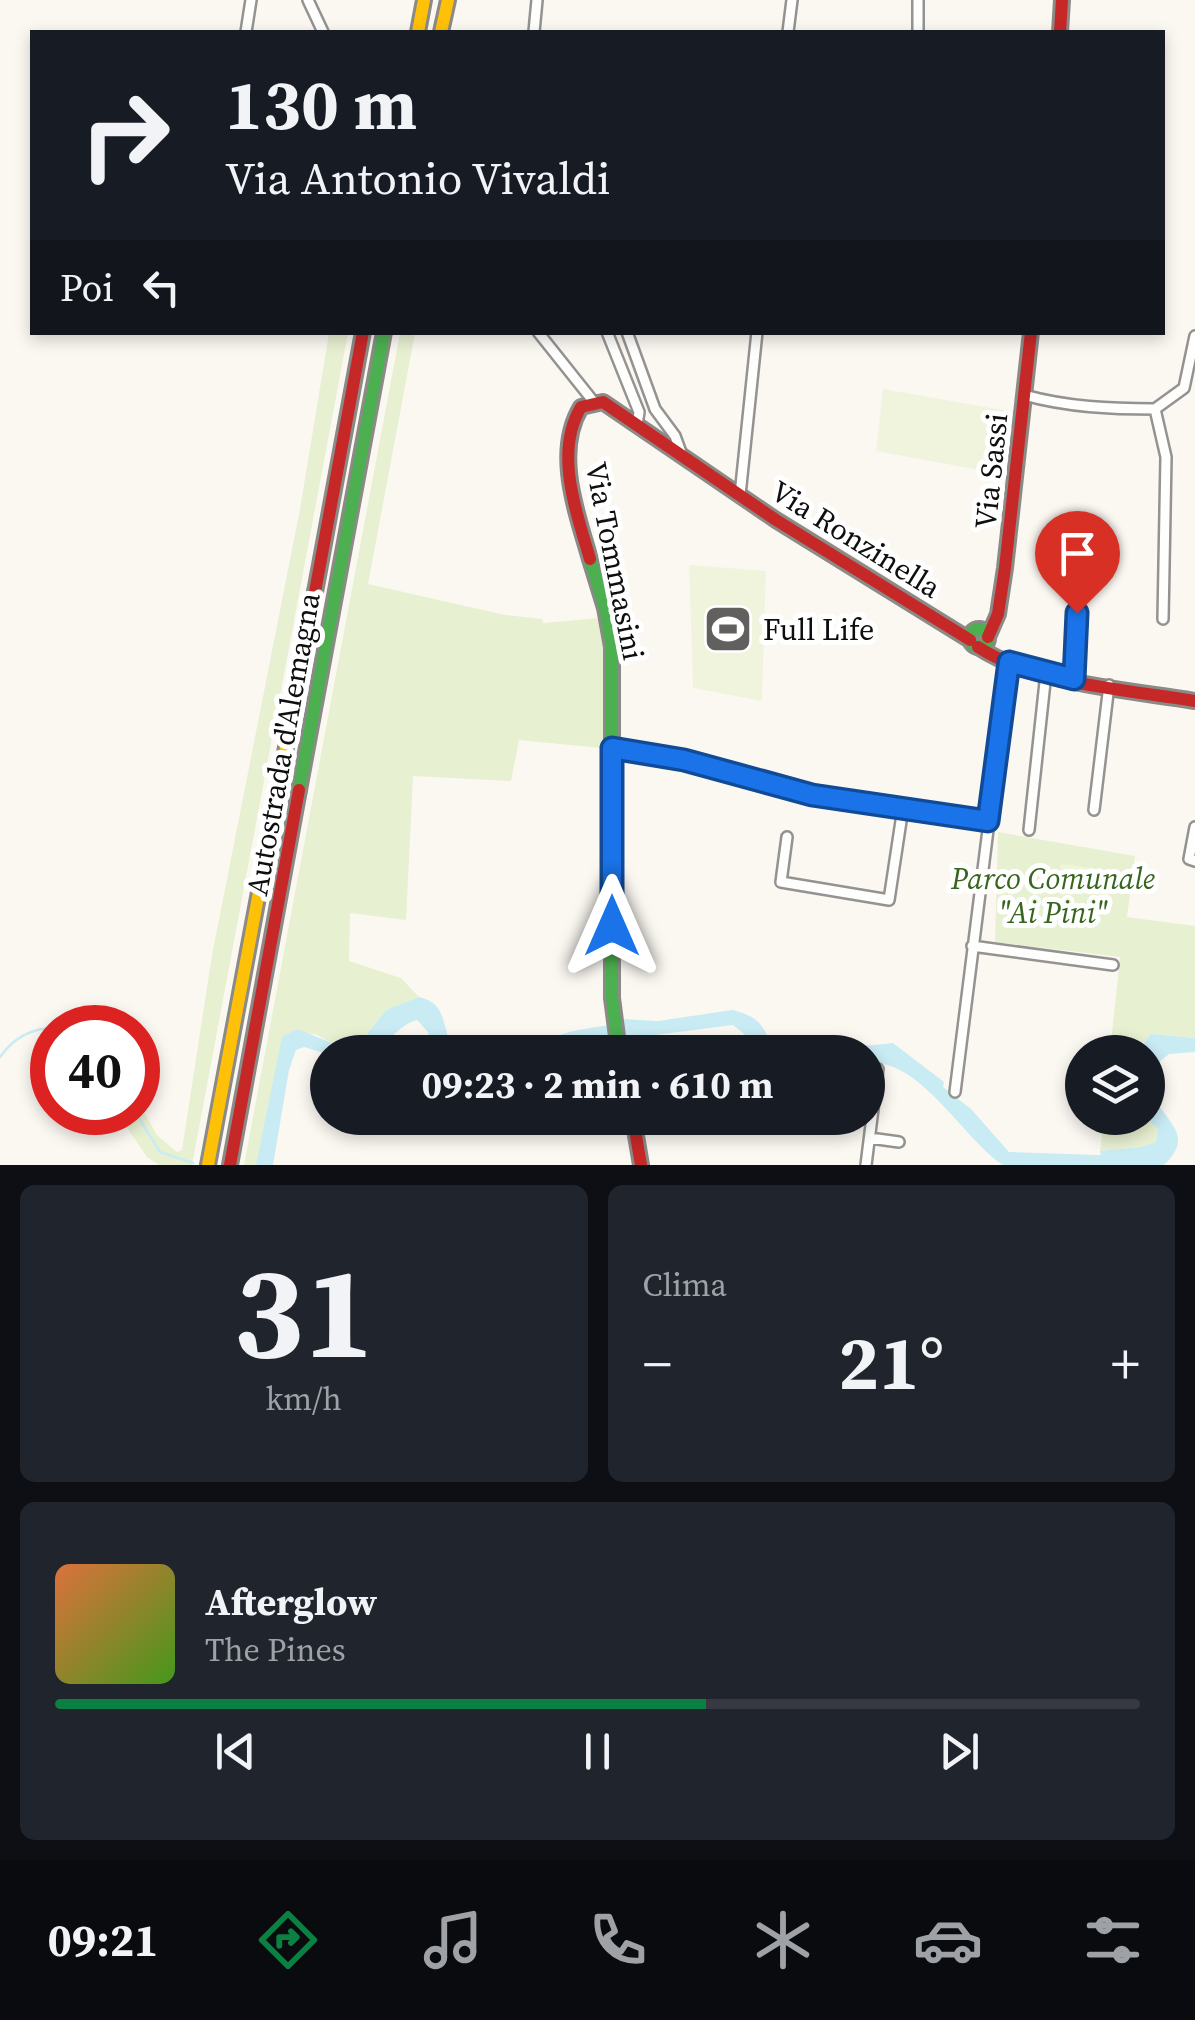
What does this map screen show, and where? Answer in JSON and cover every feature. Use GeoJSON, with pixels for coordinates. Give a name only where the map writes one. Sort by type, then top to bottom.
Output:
{"type":"FeatureCollection","features":[{"type":"Feature","properties":{"kind":"main road"},"geometry":{"type":"LineString","coordinates":[[418,30],[424,0]]}},
{"type":"Feature","properties":{"kind":"main road"},"geometry":{"type":"LineString","coordinates":[[442,30],[448,0]]}},
{"type":"Feature","properties":{"kind":"main road"},"geometry":{"type":"LineString","coordinates":[[1060,30],[1062,0]]}},
{"type":"Feature","properties":{"kind":"main road","name":"Autostrada d'Alemagna"},"geometry":{"type":"LineString","coordinates":[[208,1165],[361,335]]}},
{"type":"Feature","properties":{"kind":"main road","name":"Autostrada d'Alemagna"},"geometry":{"type":"LineString","coordinates":[[230,1165],[383,335]]}},
{"type":"Feature","properties":{"kind":"main road","name":"Via Sassi"},"geometry":{"type":"LineString","coordinates":[[980,638],[998,614],[1031,335]]}},
{"type":"Feature","properties":{"kind":"main road","name":"Via Ronzinella"},"geometry":{"type":"LineString","coordinates":[[598,401],[947,624],[980,638],[994,654],[1046,673],[1195,702]]}},
{"type":"Feature","properties":{"kind":"main road","name":"Via Tommasini"},"geometry":{"type":"LineString","coordinates":[[598,401],[582,404],[571,423],[568,464],[572,497],[606,610],[612,646],[612,998],[616,1035]]}},
{"type":"Feature","properties":{"kind":"main road"},"geometry":{"type":"LineString","coordinates":[[636,1135],[641,1165]]}},
{"type":"Feature","properties":{"kind":"street"},"geometry":{"type":"LineString","coordinates":[[246,30],[252,0]]}},
{"type":"Feature","properties":{"kind":"street"},"geometry":{"type":"LineString","coordinates":[[308,0],[321,30]]}},
{"type":"Feature","properties":{"kind":"street"},"geometry":{"type":"LineString","coordinates":[[534,30],[537,0]]}},
{"type":"Feature","properties":{"kind":"street"},"geometry":{"type":"LineString","coordinates":[[788,30],[792,0]]}},
{"type":"Feature","properties":{"kind":"street"},"geometry":{"type":"LineString","coordinates":[[918,0],[918,30]]}},
{"type":"Feature","properties":{"kind":"street","name":"Via Ronzinella"},"geometry":{"type":"LineString","coordinates":[[541,335],[598,401]]}},
{"type":"Feature","properties":{"kind":"street"},"geometry":{"type":"LineString","coordinates":[[607,335],[639,412],[637,424]]}},
{"type":"Feature","properties":{"kind":"street"},"geometry":{"type":"LineString","coordinates":[[627,335],[650,399],[675,436],[683,458]]}},
{"type":"Feature","properties":{"kind":"street","name":"Via Ronzinella"},"geometry":{"type":"LineString","coordinates":[[740,494],[757,335]]}},
{"type":"Feature","properties":{"kind":"street"},"geometry":{"type":"LineString","coordinates":[[1024,395],[1112,409],[1155,409],[1184,388],[1195,336]]}},
{"type":"Feature","properties":{"kind":"street"},"geometry":{"type":"LineString","coordinates":[[1155,409],[1166,450],[1163,619]]}},
{"type":"Feature","properties":{"kind":"street"},"geometry":{"type":"LineString","coordinates":[[1074,679],[1080,546]]}},
{"type":"Feature","properties":{"kind":"street"},"geometry":{"type":"LineString","coordinates":[[955,1092],[1004,657]]}},
{"type":"Feature","properties":{"kind":"street"},"geometry":{"type":"LineString","coordinates":[[1030,830],[1046,673]]}},
{"type":"Feature","properties":{"kind":"street"},"geometry":{"type":"LineString","coordinates":[[1094,810],[1110,685]]}},
{"type":"Feature","properties":{"kind":"street"},"geometry":{"type":"LineString","coordinates":[[612,748],[684,760],[812,795],[988,821]]}},
{"type":"Feature","properties":{"kind":"street"},"geometry":{"type":"LineString","coordinates":[[787,837],[780,882],[889,900],[904,808]]}},
{"type":"Feature","properties":{"kind":"street"},"geometry":{"type":"LineString","coordinates":[[1195,827],[1189,860],[1195,861]]}},
{"type":"Feature","properties":{"kind":"street"},"geometry":{"type":"LineString","coordinates":[[972,946],[1113,965]]}},
{"type":"Feature","properties":{"kind":"street"},"geometry":{"type":"LineString","coordinates":[[866,1165],[870,1135]]}},
{"type":"Feature","properties":{"kind":"street"},"geometry":{"type":"LineString","coordinates":[[870,1138],[899,1142]]}},
{"type":"Feature","properties":{"kind":"green space"},"geometry":{"type":"Polygon","coordinates":[[[329,335],[348,335],[192,1165],[159,1165],[147,1157],[132,1135],[157,1135],[177,1152],[182,1150],[212,955],[300,509],[329,335]]]}},
{"type":"Feature","properties":{"kind":"green space"},"geometry":{"type":"Polygon","coordinates":[[[400,335],[415,335],[368,584],[505,615],[542,619],[543,623],[600,618],[607,661],[611,749],[519,740],[511,781],[413,776],[406,920],[350,913],[349,961],[401,978],[419,997],[386,1010],[366,1035],[283,1037],[256,1165],[244,1165],[400,335]]]}},
{"type":"Feature","properties":{"kind":"green space"},"geometry":{"type":"Polygon","coordinates":[[[883,389],[1009,411],[1001,474],[876,451],[883,389]]]}},
{"type":"Feature","properties":{"kind":"green space","name":"Full Life"},"geometry":{"type":"Polygon","coordinates":[[[689,565],[766,571],[762,701],[693,688],[689,565]]]}},
{"type":"Feature","properties":{"kind":"green space","name":"Parco Comunale \"Ai Pini\""},"geometry":{"type":"Polygon","coordinates":[[[998,832],[1135,856],[1127,917],[1195,926],[1195,1038],[1112,1035],[1120,957],[995,942],[998,832]]]}},
{"type":"Feature","properties":{"kind":"green space"},"geometry":{"type":"Polygon","coordinates":[[[1061,864],[1112,871],[1110,897],[1057,890],[1061,864]]]}},
{"type":"Feature","properties":{"kind":"green space"},"geometry":{"type":"Polygon","coordinates":[[[1102,1135],[1157,1135],[1156,1142],[1142,1147],[1100,1151],[1102,1135]]]}},
{"type":"Feature","properties":{"kind":"water"},"geometry":{"type":"Polygon","coordinates":[[[419,997],[436,1006],[449,1035],[428,1035],[417,1020],[394,1035],[366,1035],[386,1010],[419,997]]]}},
{"type":"Feature","properties":{"kind":"water"},"geometry":{"type":"Polygon","coordinates":[[[732,1010],[750,1016],[766,1035],[744,1035],[733,1025],[623,1035],[621,1019],[658,1021],[732,1010]]]}},
{"type":"Feature","properties":{"kind":"water"},"geometry":{"type":"Polygon","coordinates":[[[608,1025],[610,1035],[561,1035],[608,1025]]]}},
{"type":"Feature","properties":{"kind":"water"},"geometry":{"type":"Polygon","coordinates":[[[297,1029],[312,1035],[310,1049],[296,1050],[289,1070],[273,1165],[256,1165],[282,1037],[297,1029]]]}},
{"type":"Feature","properties":{"kind":"water"},"geometry":{"type":"Polygon","coordinates":[[[1165,1035],[1195,1038],[1195,1052],[1165,1057],[1165,1035]]]}},
{"type":"Feature","properties":{"kind":"water"},"geometry":{"type":"Polygon","coordinates":[[[893,1043],[944,1082],[943,1087],[971,1109],[1009,1152],[1101,1155],[1100,1151],[1156,1142],[1157,1135],[1165,1135],[1165,1114],[1178,1137],[1173,1155],[1164,1165],[1003,1165],[923,1086],[906,1073],[885,1065],[885,1044],[893,1043]]]}},
{"type":"Feature","properties":{"kind":"waterway"},"geometry":{"type":"LineString","coordinates":[[0,1057],[30,1033]]}},
{"type":"Feature","properties":{"kind":"waterway"},"geometry":{"type":"LineString","coordinates":[[149,1135],[160,1152],[193,1163]]}},
{"type":"Feature","properties":{"kind":"traffic: fast"},"geometry":{"type":"LineString","coordinates":[[299,790],[383,335]]}},
{"type":"Feature","properties":{"kind":"traffic: fast"},"geometry":{"type":"LineString","coordinates":[[590,559],[612,647],[612,998],[617,1035]]}},
{"type":"Feature","properties":{"kind":"traffic: fast"},"geometry":{"type":"LineString","coordinates":[[979,629],[988,638],[979,647],[970,638],[979,629]]}},
{"type":"Feature","properties":{"kind":"traffic: slow"},"geometry":{"type":"LineString","coordinates":[[418,30],[424,0]]}},
{"type":"Feature","properties":{"kind":"traffic: slow"},"geometry":{"type":"LineString","coordinates":[[441,30],[448,0]]}},
{"type":"Feature","properties":{"kind":"traffic: slow"},"geometry":{"type":"LineString","coordinates":[[208,1165],[315,592]]}},
{"type":"Feature","properties":{"kind":"traffic: jam"},"geometry":{"type":"LineString","coordinates":[[1060,30],[1062,0]]}},
{"type":"Feature","properties":{"kind":"traffic: jam"},"geometry":{"type":"LineString","coordinates":[[315,592],[362,335]]}},
{"type":"Feature","properties":{"kind":"traffic: jam"},"geometry":{"type":"LineString","coordinates":[[988,637],[998,614],[1005,568],[1031,335]]}},
{"type":"Feature","properties":{"kind":"traffic: jam"},"geometry":{"type":"LineString","coordinates":[[590,559],[570,482],[569,443],[581,407],[603,402],[776,520],[970,640]]}},
{"type":"Feature","properties":{"kind":"traffic: jam"},"geometry":{"type":"LineString","coordinates":[[978,647],[1026,670],[1054,677],[1195,701]]}},
{"type":"Feature","properties":{"kind":"traffic: jam"},"geometry":{"type":"LineString","coordinates":[[230,1165],[299,790]]}},
{"type":"Feature","properties":{"kind":"traffic: jam"},"geometry":{"type":"LineString","coordinates":[[636,1135],[641,1165]]}},
{"type":"Feature","properties":{"kind":"place","name":"Full Life"},"geometry":{"type":"Point","coordinates":[728,629]}},
{"type":"Feature","properties":{"kind":"route"},"geometry":{"type":"LineString","coordinates":[[612,926],[612,748],[684,760],[812,795],[988,821],[1009,662],[1074,679],[1077,613]]}}]}
